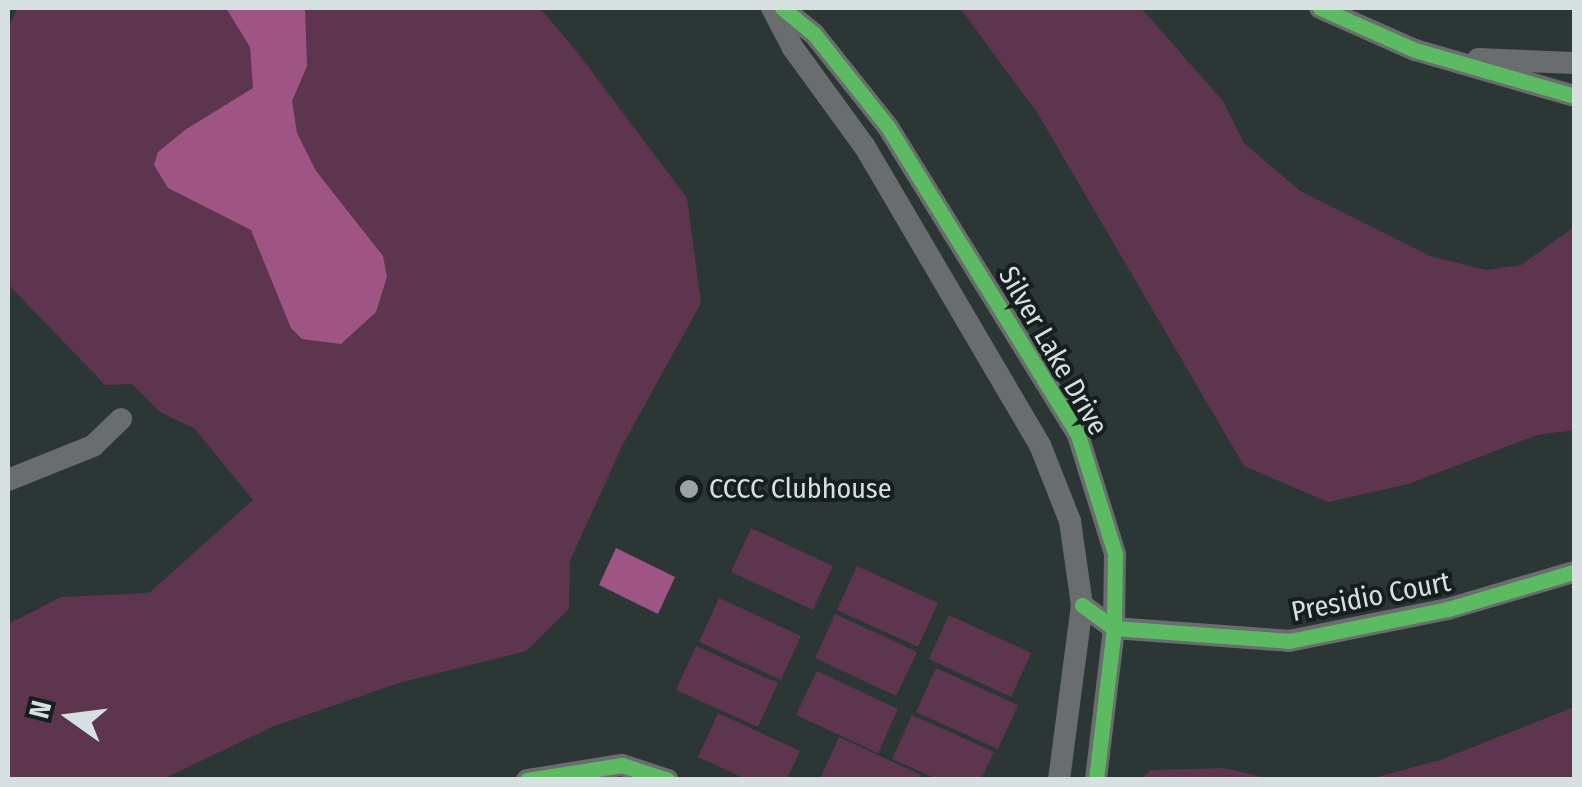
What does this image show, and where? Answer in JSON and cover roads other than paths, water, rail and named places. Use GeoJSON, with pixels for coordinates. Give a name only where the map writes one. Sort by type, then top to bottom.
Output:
{"type":"FeatureCollection","features":[{"type":"Feature","properties":{"kind":"street"},"geometry":{"type":"LineString","coordinates":[[772,8],[792,48],[865,147],[1040,445],[1070,521],[1082,605],[1059,780]]}},
{"type":"Feature","properties":{"kind":"street","name":"Silver Lake Drive"},"geometry":{"type":"LineString","coordinates":[[782,8],[814,34],[888,127],[1078,436],[1115,554],[1114,628],[1096,780]]}},
{"type":"Feature","properties":{"kind":"street"},"geometry":{"type":"LineString","coordinates":[[1320,8],[1415,50],[1574,96]]}},
{"type":"Feature","properties":{"kind":"street"},"geometry":{"type":"LineString","coordinates":[[1450,58],[1574,63]]}},
{"type":"Feature","properties":{"kind":"street"},"geometry":{"type":"LineString","coordinates":[[8,480],[93,446],[121,419]]}},
{"type":"Feature","properties":{"kind":"street","name":"Presidio Court"},"geometry":{"type":"LineString","coordinates":[[1114,628],[1288,640],[1448,609],[1574,572]]}},
{"type":"Feature","properties":{"kind":"street"},"geometry":{"type":"LineString","coordinates":[[1082,605],[1114,628]]}},
{"type":"Feature","properties":{"kind":"street"},"geometry":{"type":"LineString","coordinates":[[527,780],[622,764],[668,780]]}},
{"type":"Feature","properties":{"kind":"place","name":"CCCC Clubhouse"},"geometry":{"type":"Point","coordinates":[689,489]}}]}
